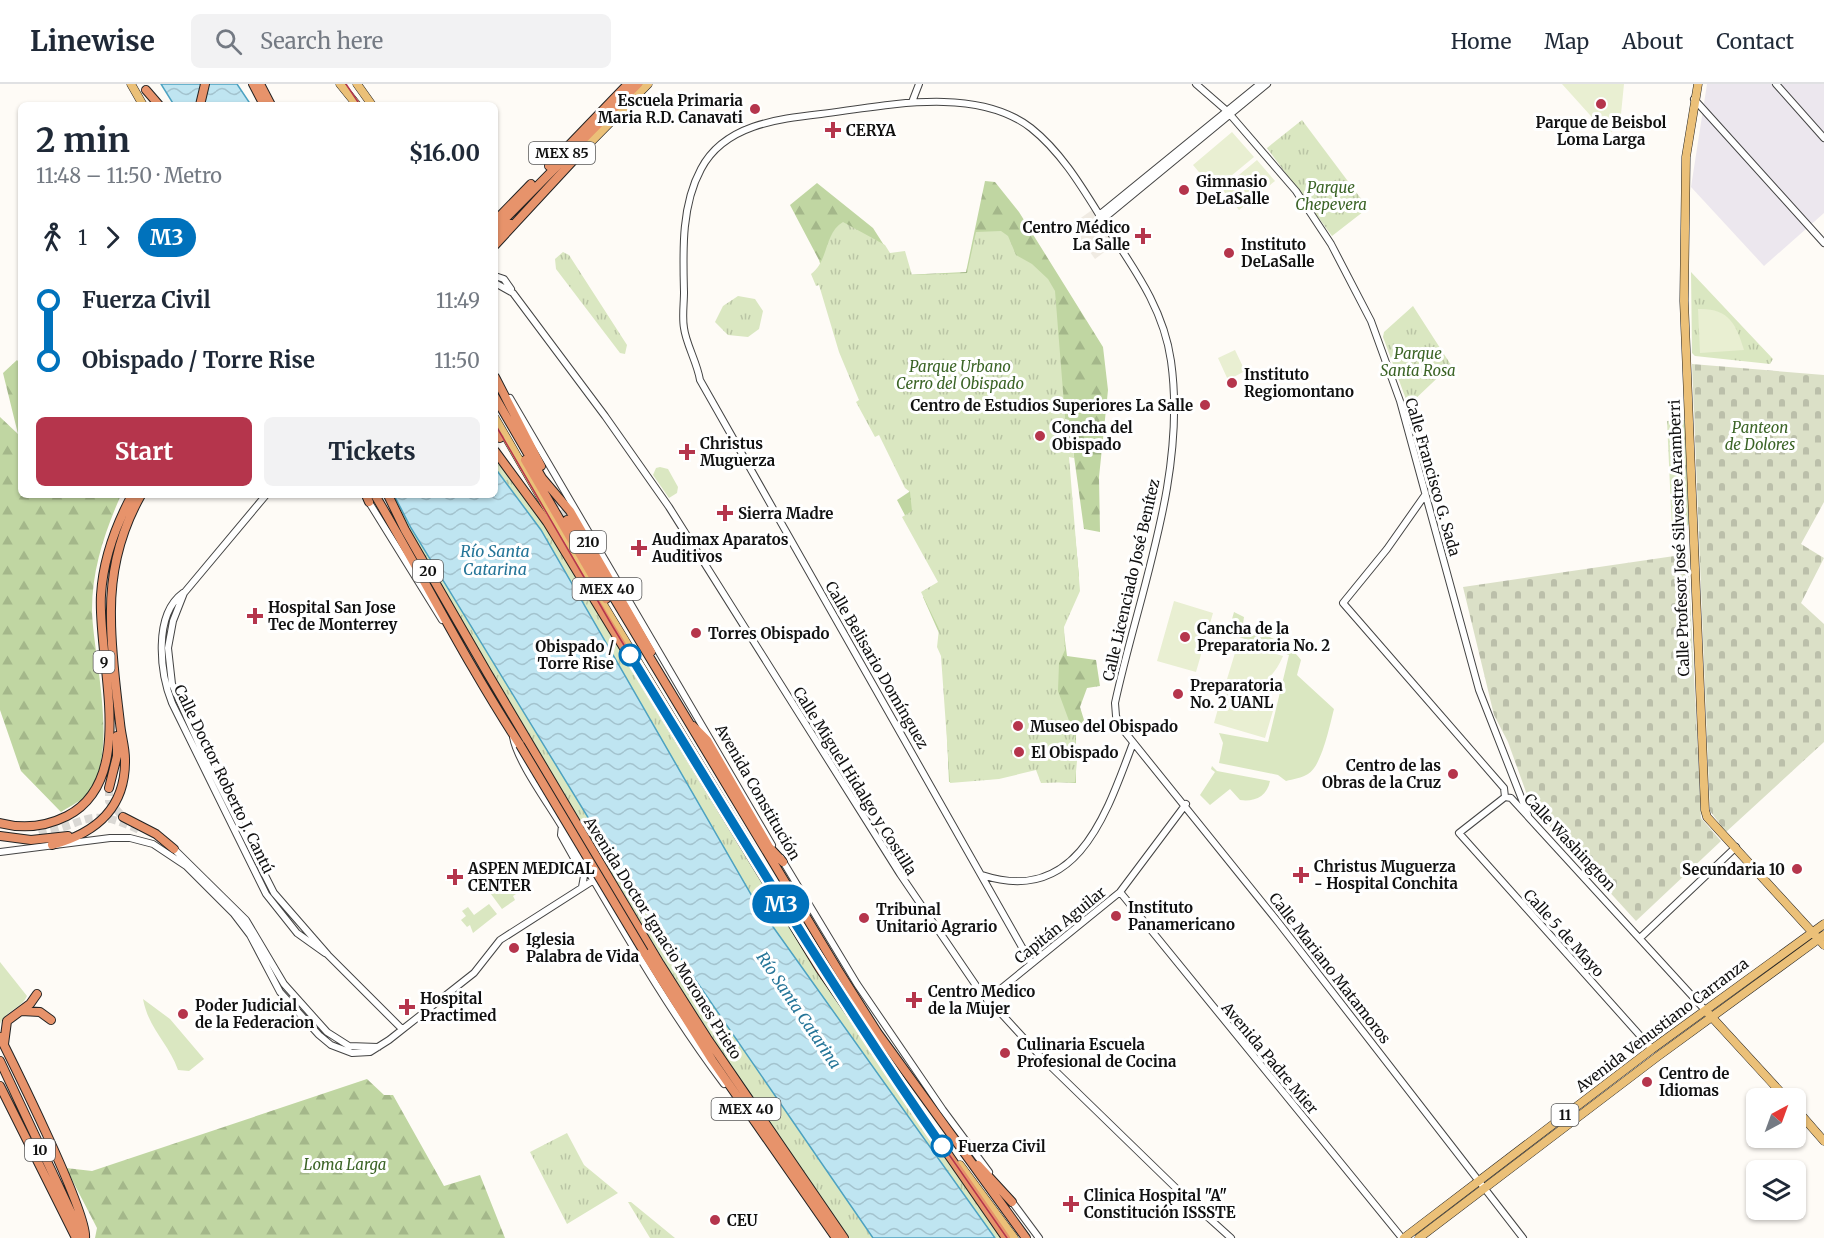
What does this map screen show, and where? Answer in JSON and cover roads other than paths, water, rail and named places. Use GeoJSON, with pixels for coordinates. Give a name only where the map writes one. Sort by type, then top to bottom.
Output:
{"type":"FeatureCollection","features":[{"type":"Feature","properties":{"kind":"highway"},"geometry":{"type":"LineString","coordinates":[[201,102],[205,84]]}},
{"type":"Feature","properties":{"kind":"highway"},"geometry":{"type":"LineString","coordinates":[[253,84],[262,102]]}},
{"type":"Feature","properties":{"kind":"highway"},"geometry":{"type":"LineString","coordinates":[[260,84],[269,102]]}},
{"type":"Feature","properties":{"kind":"highway","name":"MEX 85"},"geometry":{"type":"LineString","coordinates":[[498,218],[628,84]]}},
{"type":"Feature","properties":{"kind":"highway","name":"MEX 85"},"geometry":{"type":"LineString","coordinates":[[498,226],[638,84]]}},
{"type":"Feature","properties":{"kind":"highway"},"geometry":{"type":"LineString","coordinates":[[145,87],[152,102]]}},
{"type":"Feature","properties":{"kind":"highway"},"geometry":{"type":"LineString","coordinates":[[145,87],[157,102]]}},
{"type":"Feature","properties":{"kind":"highway"},"geometry":{"type":"LineString","coordinates":[[498,240],[528,202],[582,146],[585,138]]}},
{"type":"Feature","properties":{"kind":"highway"},"geometry":{"type":"LineString","coordinates":[[528,202],[582,151]]}},
{"type":"Feature","properties":{"kind":"highway"},"geometry":{"type":"LineString","coordinates":[[498,240],[582,151]]}},
{"type":"Feature","properties":{"kind":"highway"},"geometry":{"type":"LineString","coordinates":[[498,382],[554,490]]}},
{"type":"Feature","properties":{"kind":"highway","name":"210"},"geometry":{"type":"LineString","coordinates":[[498,402],[537,469],[570,511],[666,679],[669,694]]}},
{"type":"Feature","properties":{"kind":"highway"},"geometry":{"type":"LineString","coordinates":[[498,410],[576,548],[636,646],[648,658]]}},
{"type":"Feature","properties":{"kind":"highway","name":"MEX 40"},"geometry":{"type":"LineString","coordinates":[[498,455],[547,522],[839,998],[1006,1238]]}},
{"type":"Feature","properties":{"kind":"highway","name":"9"},"geometry":{"type":"LineString","coordinates":[[0,823],[31,826],[58,821],[85,805],[104,776],[109,740],[101,593],[111,546],[131,498]]}},
{"type":"Feature","properties":{"kind":"highway","name":"9"},"geometry":{"type":"LineString","coordinates":[[0,836],[31,840],[83,833],[106,816],[121,787],[125,758],[117,695],[111,596],[118,550],[140,498]]}},
{"type":"Feature","properties":{"kind":"highway","name":"MEX 40"},"geometry":{"type":"LineString","coordinates":[[370,498],[423,576]]}},
{"type":"Feature","properties":{"kind":"highway","name":"Avenida Doctor Ignacio Morones Prieto"},"geometry":{"type":"LineString","coordinates":[[388,498],[635,921],[707,1038],[844,1238]]}},
{"type":"Feature","properties":{"kind":"highway","name":"Avenida Constitución"},"geometry":{"type":"LineString","coordinates":[[567,520],[669,694],[877,1032],[1026,1238]]}},
{"type":"Feature","properties":{"kind":"highway","name":"Avenida Doctor Ignacio Morones Prieto"},"geometry":{"type":"LineString","coordinates":[[423,576],[472,645]]}},
{"type":"Feature","properties":{"kind":"highway","name":"Avenida Doctor Ignacio Morones Prieto"},"geometry":{"type":"LineString","coordinates":[[423,576],[458,642],[693,1032],[836,1238]]}},
{"type":"Feature","properties":{"kind":"highway"},"geometry":{"type":"LineString","coordinates":[[109,788],[117,756],[117,695]]}},
{"type":"Feature","properties":{"kind":"highway"},"geometry":{"type":"LineString","coordinates":[[688,722],[707,740],[769,847],[783,862]]}},
{"type":"Feature","properties":{"kind":"highway"},"geometry":{"type":"LineString","coordinates":[[123,817],[156,834],[174,849]]}},
{"type":"Feature","properties":{"kind":"highway"},"geometry":{"type":"LineString","coordinates":[[0,830],[39,834]]}},
{"type":"Feature","properties":{"kind":"highway"},"geometry":{"type":"LineString","coordinates":[[140,830],[174,849]]}},
{"type":"Feature","properties":{"kind":"highway"},"geometry":{"type":"LineString","coordinates":[[52,845],[83,833]]}},
{"type":"Feature","properties":{"kind":"highway"},"geometry":{"type":"LineString","coordinates":[[594,880],[605,882],[635,921]]}},
{"type":"Feature","properties":{"kind":"highway"},"geometry":{"type":"LineString","coordinates":[[5,1047],[4,1034],[7,1021],[30,1004],[36,993]]}},
{"type":"Feature","properties":{"kind":"highway"},"geometry":{"type":"LineString","coordinates":[[18,1011],[33,1010],[51,1020]]}},
{"type":"Feature","properties":{"kind":"highway"},"geometry":{"type":"LineString","coordinates":[[0,1037],[71,1189],[85,1226],[84,1238]]}},
{"type":"Feature","properties":{"kind":"highway","name":"10"},"geometry":{"type":"LineString","coordinates":[[0,1061],[84,1238]]}},
{"type":"Feature","properties":{"kind":"highway","name":"10"},"geometry":{"type":"LineString","coordinates":[[0,1086],[76,1238]]}},
{"type":"Feature","properties":{"kind":"highway"},"geometry":{"type":"LineString","coordinates":[[951,1137],[961,1143],[1012,1202]]}},
{"type":"Feature","properties":{"kind":"main road"},"geometry":{"type":"LineString","coordinates":[[132,84],[142,102]]}},
{"type":"Feature","properties":{"kind":"main road"},"geometry":{"type":"LineString","coordinates":[[340,84],[354,102]]}},
{"type":"Feature","properties":{"kind":"main road"},"geometry":{"type":"LineString","coordinates":[[357,84],[370,102]]}},
{"type":"Feature","properties":{"kind":"main road","name":"MEX 85"},"geometry":{"type":"LineString","coordinates":[[582,151],[648,84]]}},
{"type":"Feature","properties":{"kind":"main road","name":"Calle Profesor José Silvestre Aramberri"},"geometry":{"type":"LineString","coordinates":[[1698,84],[1694,99],[1684,189],[1684,301],[1705,810],[1707,818],[1822,940]]}},
{"type":"Feature","properties":{"kind":"main road"},"geometry":{"type":"LineString","coordinates":[[347,94],[351,102]]}},
{"type":"Feature","properties":{"kind":"main road"},"geometry":{"type":"LineString","coordinates":[[498,423],[589,580],[805,937],[894,1072],[1014,1238]]}},
{"type":"Feature","properties":{"kind":"main road"},"geometry":{"type":"LineString","coordinates":[[1798,915],[1824,924]]}},
{"type":"Feature","properties":{"kind":"main road","name":"Avenida Venustiano Carranza"},"geometry":{"type":"LineString","coordinates":[[1419,1238],[1824,924]]}},
{"type":"Feature","properties":{"kind":"main road","name":"Avenida Venustiano Carranza"},"geometry":{"type":"LineString","coordinates":[[1403,1238],[1652,1049],[1822,940]]}},
{"type":"Feature","properties":{"kind":"main road","name":"Calle Washington"},"geometry":{"type":"LineString","coordinates":[[1708,1013],[1777,1088]]}},
{"type":"Feature","properties":{"kind":"main road"},"geometry":{"type":"LineString","coordinates":[[1806,1120],[1824,1141]]}},
{"type":"Feature","properties":{"kind":"street"},"geometry":{"type":"LineString","coordinates":[[912,102],[919,84]]}},
{"type":"Feature","properties":{"kind":"street","name":"Calle Francisco G. Sada"},"geometry":{"type":"LineString","coordinates":[[1196,84],[1228,113],[1293,188],[1331,244],[1352,282],[1391,375],[1479,690],[1528,815]]}},
{"type":"Feature","properties":{"kind":"street"},"geometry":{"type":"LineString","coordinates":[[1228,113],[1260,84]]}},
{"type":"Feature","properties":{"kind":"street"},"geometry":{"type":"LineString","coordinates":[[1101,217],[1267,84]]}},
{"type":"Feature","properties":{"kind":"street"},"geometry":{"type":"LineString","coordinates":[[1776,84],[1824,138]]}},
{"type":"Feature","properties":{"kind":"street"},"geometry":{"type":"LineString","coordinates":[[1694,99],[1824,243]]}},
{"type":"Feature","properties":{"kind":"street","name":"Calle Licenciado José Benítez"},"geometry":{"type":"LineString","coordinates":[[700,380],[694,354],[684,330],[683,265],[686,211],[694,183],[706,159],[741,131],[779,119],[912,102],[998,110],[1016,117],[1033,129],[1059,157],[1147,287],[1165,332],[1173,377],[1168,482],[1125,655],[1116,716]]}},
{"type":"Feature","properties":{"kind":"street","name":"Calle Miguel Hidalgo y Costilla"},"geometry":{"type":"LineString","coordinates":[[498,277],[506,281],[669,507],[905,882],[987,1000],[1159,1173],[1231,1238]]}},
{"type":"Feature","properties":{"kind":"street"},"geometry":{"type":"LineString","coordinates":[[498,284],[513,292]]}},
{"type":"Feature","properties":{"kind":"street","name":"Calle Belisario Domínguez"},"geometry":{"type":"LineString","coordinates":[[700,380],[1031,963]]}},
{"type":"Feature","properties":{"kind":"street","name":"Avenida Constitución"},"geometry":{"type":"LineString","coordinates":[[498,381],[822,930],[943,1110],[1039,1238]]}},
{"type":"Feature","properties":{"kind":"street"},"geometry":{"type":"LineString","coordinates":[[1425,495],[1418,506],[1430,511]]}},
{"type":"Feature","properties":{"kind":"street","name":"Calle Doctor Roberto J. Cantú"},"geometry":{"type":"LineString","coordinates":[[264,498],[184,593],[176,598],[171,608],[161,647],[165,686],[266,894],[297,933],[312,946],[328,954],[402,1029]]}},
{"type":"Feature","properties":{"kind":"street","name":"20"},"geometry":{"type":"LineString","coordinates":[[370,498],[432,606],[458,642]]}},
{"type":"Feature","properties":{"kind":"street","name":"Calle Washington"},"geometry":{"type":"LineString","coordinates":[[1418,506],[1343,603],[1504,788],[1504,797],[1511,798],[1528,815],[1708,1013]]}},
{"type":"Feature","properties":{"kind":"street","name":"Calle Mariano Matamoros"},"geometry":{"type":"LineString","coordinates":[[1116,716],[1133,743],[1227,856],[1523,1238]]}},
{"type":"Feature","properties":{"kind":"street"},"geometry":{"type":"LineString","coordinates":[[513,734],[519,753],[562,825],[561,835],[585,876],[581,888]]}},
{"type":"Feature","properties":{"kind":"street"},"geometry":{"type":"LineString","coordinates":[[982,874],[1009,883],[1025,882],[1037,881],[1061,869],[1094,833],[1108,810],[1133,743]]}},
{"type":"Feature","properties":{"kind":"street"},"geometry":{"type":"LineString","coordinates":[[1504,788],[1510,790],[1518,786]]}},
{"type":"Feature","properties":{"kind":"street","name":"Calle 5 de Mayo"},"geometry":{"type":"LineString","coordinates":[[1504,797],[1459,833],[1652,1049]]}},
{"type":"Feature","properties":{"kind":"street","name":"Capitán Aguilar"},"geometry":{"type":"LineString","coordinates":[[987,1000],[1120,892],[1186,804]]}},
{"type":"Feature","properties":{"kind":"street","name":"Avenida Doctor Ignacio Morones Prieto"},"geometry":{"type":"LineString","coordinates":[[562,825],[690,1036],[725,1086],[737,1096]]}},
{"type":"Feature","properties":{"kind":"street"},"geometry":{"type":"LineString","coordinates":[[0,852],[130,838],[153,844],[186,866],[244,926],[287,1001],[319,1035],[338,1049],[359,1053],[378,1047],[471,976],[500,940],[594,880]]}},
{"type":"Feature","properties":{"kind":"street"},"geometry":{"type":"LineString","coordinates":[[1640,938],[1736,848]]}},
{"type":"Feature","properties":{"kind":"street"},"geometry":{"type":"LineString","coordinates":[[174,849],[246,920],[271,967],[327,1032],[342,1043],[354,1047],[378,1047]]}},
{"type":"Feature","properties":{"kind":"street"},"geometry":{"type":"LineString","coordinates":[[581,888],[591,888],[603,894]]}},
{"type":"Feature","properties":{"kind":"street","name":"Avenida Padre Mier"},"geometry":{"type":"LineString","coordinates":[[1120,892],[1403,1238]]}},
{"type":"Feature","properties":{"kind":"street"},"geometry":{"type":"LineString","coordinates":[[287,1001],[293,995]]}},
{"type":"Feature","properties":{"kind":"water"},"geometry":{"type":"Polygon","coordinates":[[[161,84],[237,84],[249,102],[172,102],[161,84]]]}},
{"type":"Feature","properties":{"kind":"water","name":"Río Santa Catarina"},"geometry":{"type":"Polygon","coordinates":[[[498,472],[541,530],[756,903],[995,1238],[873,1238],[622,873],[411,528],[396,498],[498,498],[498,472]]]}},
{"type":"Feature","properties":{"kind":"tunnel"},"geometry":{"type":"LineString","coordinates":[[553,501],[567,520]]}},
{"type":"Feature","properties":{"kind":"tunnel"},"geometry":{"type":"LineString","coordinates":[[109,788],[109,801],[123,817]]}},
{"type":"Feature","properties":{"kind":"tunnel"},"geometry":{"type":"LineString","coordinates":[[39,834],[98,818],[109,819],[139,830]]}},
{"type":"Feature","properties":{"kind":"railway"},"geometry":{"type":"LineString","coordinates":[[346,84],[358,102]]}},
{"type":"Feature","properties":{"kind":"railway"},"geometry":{"type":"LineString","coordinates":[[498,429],[613,627],[786,912],[861,1028],[1007,1238]]}},
{"type":"Feature","properties":{"kind":"metro line","name":"M3"},"geometry":{"type":"LineString","coordinates":[[630,655],[786,912],[861,1028],[942,1146]]}},
{"type":"Feature","properties":{"kind":"place","name":"Parque de Beisbol Loma Larga"},"geometry":{"type":"Point","coordinates":[1601,104]}},
{"type":"Feature","properties":{"kind":"place","name":"Escuela Primaria Maria R.D. Canavati"},"geometry":{"type":"Point","coordinates":[755,109]}},
{"type":"Feature","properties":{"kind":"place","name":"CERYA"},"geometry":{"type":"Point","coordinates":[833,130]}},
{"type":"Feature","properties":{"kind":"place","name":"Gimnasio DeLaSalle"},"geometry":{"type":"Point","coordinates":[1184,190]}},
{"type":"Feature","properties":{"kind":"place","name":"Centro Médico La Salle"},"geometry":{"type":"Point","coordinates":[1143,236]}},
{"type":"Feature","properties":{"kind":"place","name":"Instituto DeLaSalle"},"geometry":{"type":"Point","coordinates":[1229,253]}},
{"type":"Feature","properties":{"kind":"place","name":"Instituto Regiomontano"},"geometry":{"type":"Point","coordinates":[1232,383]}},
{"type":"Feature","properties":{"kind":"place","name":"Centro de Estudios Superiores La Salle"},"geometry":{"type":"Point","coordinates":[1205,405]}},
{"type":"Feature","properties":{"kind":"place","name":"Concha del Obispado"},"geometry":{"type":"Point","coordinates":[1040,436]}},
{"type":"Feature","properties":{"kind":"place","name":"Christus Muguerza"},"geometry":{"type":"Point","coordinates":[687,452]}},
{"type":"Feature","properties":{"kind":"place","name":"Sierra Madre"},"geometry":{"type":"Point","coordinates":[725,513]}},
{"type":"Feature","properties":{"kind":"place","name":"Audimax Aparatos Auditivos"},"geometry":{"type":"Point","coordinates":[639,548]}},
{"type":"Feature","properties":{"kind":"place","name":"Hospital San Jose Tec de Monterrey"},"geometry":{"type":"Point","coordinates":[255,616]}},
{"type":"Feature","properties":{"kind":"place","name":"Torres Obispado"},"geometry":{"type":"Point","coordinates":[696,633]}},
{"type":"Feature","properties":{"kind":"place","name":"Cancha de la Preparatoria No. 2"},"geometry":{"type":"Point","coordinates":[1185,637]}},
{"type":"Feature","properties":{"kind":"place","name":"Obispado / Torre Rise"},"geometry":{"type":"Point","coordinates":[630,655]}},
{"type":"Feature","properties":{"kind":"place","name":"Preparatoria No. 2 UANL"},"geometry":{"type":"Point","coordinates":[1178,694]}},
{"type":"Feature","properties":{"kind":"place","name":"Museo del Obispado"},"geometry":{"type":"Point","coordinates":[1018,726]}},
{"type":"Feature","properties":{"kind":"place","name":"El Obispado"},"geometry":{"type":"Point","coordinates":[1019,752]}},
{"type":"Feature","properties":{"kind":"place","name":"Centro de las Obras de la Cruz"},"geometry":{"type":"Point","coordinates":[1453,774]}},
{"type":"Feature","properties":{"kind":"place","name":"Secundaria 10"},"geometry":{"type":"Point","coordinates":[1797,869]}},
{"type":"Feature","properties":{"kind":"place","name":"Christus Muguerza - Hospital Conchita"},"geometry":{"type":"Point","coordinates":[1301,875]}},
{"type":"Feature","properties":{"kind":"place","name":"ASPEN MEDICAL CENTER"},"geometry":{"type":"Point","coordinates":[455,877]}},
{"type":"Feature","properties":{"kind":"place","name":"Instituto Panamericano"},"geometry":{"type":"Point","coordinates":[1116,916]}},
{"type":"Feature","properties":{"kind":"place","name":"Tribunal Unitario Agrario"},"geometry":{"type":"Point","coordinates":[864,918]}},
{"type":"Feature","properties":{"kind":"place","name":"Iglesia Palabra de Vida"},"geometry":{"type":"Point","coordinates":[514,948]}},
{"type":"Feature","properties":{"kind":"place","name":"Centro Medico de la Mujer"},"geometry":{"type":"Point","coordinates":[914,1000]}},
{"type":"Feature","properties":{"kind":"place","name":"Hospital Practimed"},"geometry":{"type":"Point","coordinates":[407,1007]}},
{"type":"Feature","properties":{"kind":"place","name":"Poder Judicial de la Federacion"},"geometry":{"type":"Point","coordinates":[183,1014]}},
{"type":"Feature","properties":{"kind":"place","name":"Culinaria Escuela Profesional de Cocina"},"geometry":{"type":"Point","coordinates":[1005,1053]}},
{"type":"Feature","properties":{"kind":"place","name":"Centro de Idiomas"},"geometry":{"type":"Point","coordinates":[1647,1082]}},
{"type":"Feature","properties":{"kind":"place","name":"Fuerza Civil"},"geometry":{"type":"Point","coordinates":[942,1146]}},
{"type":"Feature","properties":{"kind":"place","name":"Clinica Hospital \"A\" Constitución ISSSTE"},"geometry":{"type":"Point","coordinates":[1071,1204]}},
{"type":"Feature","properties":{"kind":"place","name":"CEU"},"geometry":{"type":"Point","coordinates":[715,1220]}},
{"type":"Feature","properties":{"kind":"park label","name":"Parque Chepevera"},"geometry":{"type":"Point","coordinates":[1331,196]}},
{"type":"Feature","properties":{"kind":"park label","name":"Parque Santa Rosa"},"geometry":{"type":"Point","coordinates":[1418,362]}},
{"type":"Feature","properties":{"kind":"park label","name":"Parque Urbano Cerro del Obispado"},"geometry":{"type":"Point","coordinates":[960,374]}},
{"type":"Feature","properties":{"kind":"park label","name":"Panteon de Dolores"},"geometry":{"type":"Point","coordinates":[1760,436]}},
{"type":"Feature","properties":{"kind":"park label","name":"Loma Larga"},"geometry":{"type":"Point","coordinates":[345,1164]}}]}
